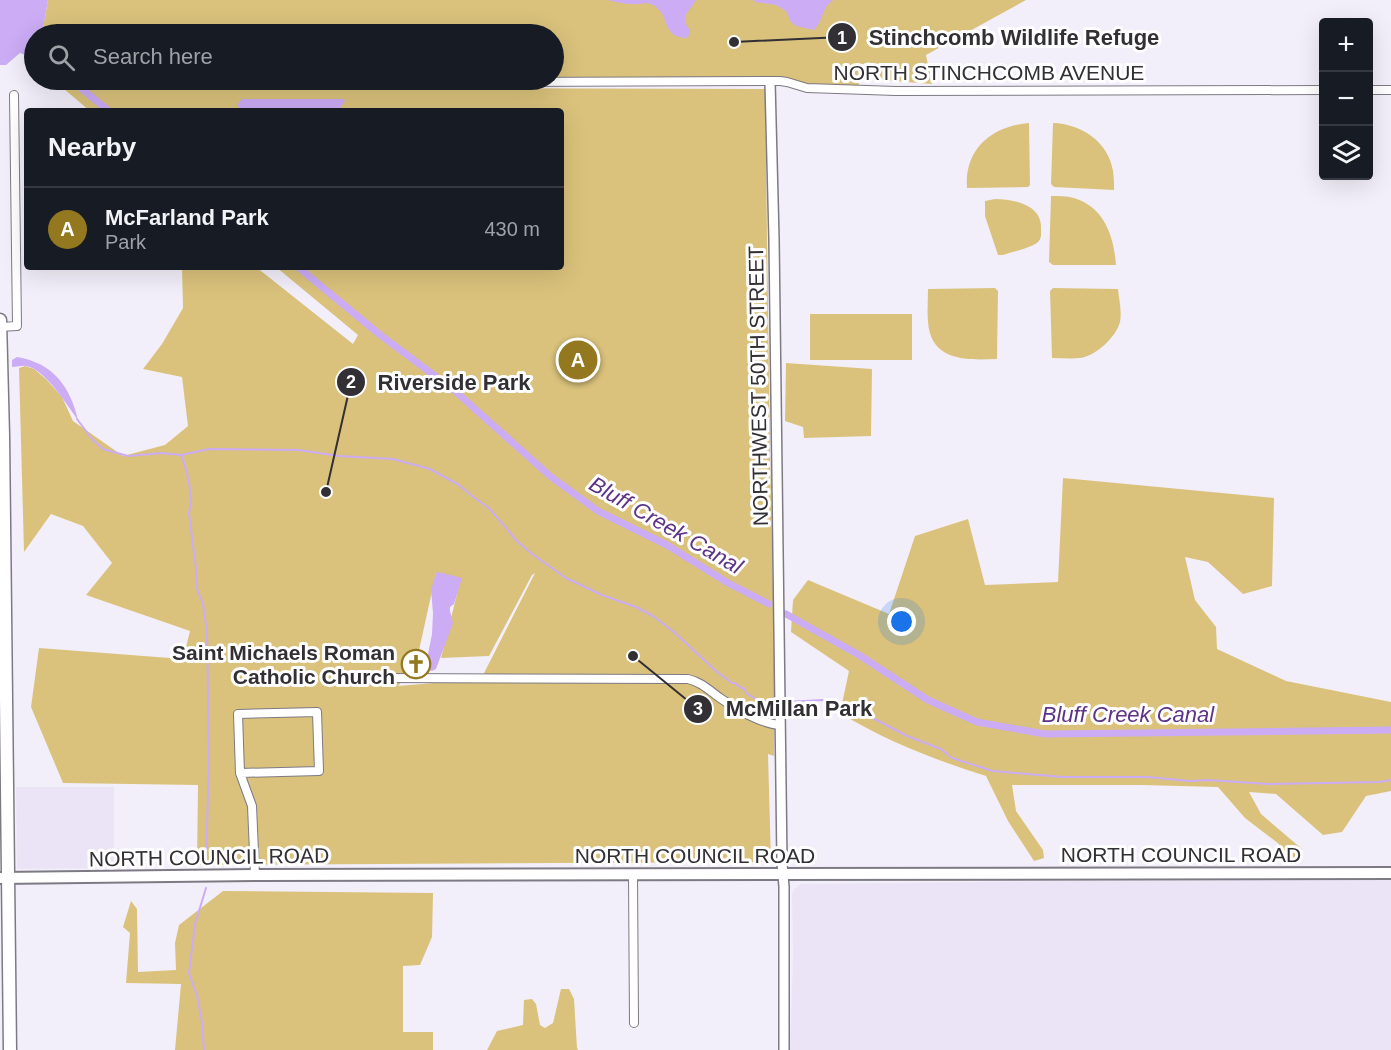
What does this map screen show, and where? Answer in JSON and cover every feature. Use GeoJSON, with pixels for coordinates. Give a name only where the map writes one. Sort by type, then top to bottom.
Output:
{"type":"FeatureCollection","features":[{"type":"Feature","properties":{"kind":"highway"},"geometry":{"type":"LineString","coordinates":[[0,320],[3,436],[4,878],[10,1050]]}},
{"type":"Feature","properties":{"kind":"main road","name":"NORTH COUNCIL ROAD"},"geometry":{"type":"LineString","coordinates":[[4,878],[1391,873]]}},
{"type":"Feature","properties":{"kind":"street","name":"NORTH STINCHCOMB AVENUE"},"geometry":{"type":"LineString","coordinates":[[564,82],[787,82],[807,88],[896,91],[1319,90]]}},
{"type":"Feature","properties":{"kind":"street","name":"NORTHWEST 50TH STREET"},"geometry":{"type":"LineString","coordinates":[[770,82],[784,910],[784,1050]]}},
{"type":"Feature","properties":{"kind":"street"},"geometry":{"type":"LineString","coordinates":[[1373,90],[1391,90]]}},
{"type":"Feature","properties":{"kind":"street"},"geometry":{"type":"LineString","coordinates":[[0,327],[17,326],[14,95]]}},
{"type":"Feature","properties":{"kind":"street"},"geometry":{"type":"LineString","coordinates":[[385,678],[688,679],[701,684],[732,706],[770,723],[780,725]]}},
{"type":"Feature","properties":{"kind":"street"},"geometry":{"type":"LineString","coordinates":[[240,773],[319,771],[317,712],[238,714],[240,773],[252,806],[255,876]]}},
{"type":"Feature","properties":{"kind":"street"},"geometry":{"type":"LineString","coordinates":[[633,874],[634,1023]]}},
{"type":"Feature","properties":{"kind":"shaded area"},"geometry":{"type":"Polygon","coordinates":[[[0,0],[48,0],[44,24],[24,24],[24,55],[20,53],[6,65],[0,65],[0,0]]]}},
{"type":"Feature","properties":{"kind":"shaded area"},"geometry":{"type":"Polygon","coordinates":[[[48,0],[1026,0],[926,55],[932,84],[881,80],[869,62],[858,66],[859,86],[806,84],[784,77],[564,78],[564,24],[44,24],[48,0]]]}},
{"type":"Feature","properties":{"kind":"shaded area"},"geometry":{"type":"Polygon","coordinates":[[[608,0],[696,0],[685,16],[685,23],[690,30],[688,38],[673,34],[662,13],[651,4],[626,4],[608,0]]]}},
{"type":"Feature","properties":{"kind":"shaded area"},"geometry":{"type":"Polygon","coordinates":[[[754,0],[833,0],[826,7],[814,30],[796,26],[791,22],[786,11],[776,5],[754,0]]]}},
{"type":"Feature","properties":{"kind":"shaded area"},"geometry":{"type":"Polygon","coordinates":[[[765,89],[774,629],[774,756],[768,754],[771,862],[197,865],[198,785],[63,783],[31,707],[39,648],[183,659],[190,631],[86,595],[112,563],[83,526],[51,514],[24,552],[19,368],[25,366],[34,369],[46,379],[62,397],[73,421],[123,456],[165,445],[188,426],[182,377],[143,369],[162,344],[183,308],[182,270],[260,270],[353,344],[358,335],[280,270],[564,270],[564,108],[86,108],[65,90],[765,89]],[[436,573],[416,664],[398,686],[479,683],[535,573],[489,656],[441,658],[457,594],[436,573]]]}},
{"type":"Feature","properties":{"kind":"shaded area"},"geometry":{"type":"Polygon","coordinates":[[[242,99],[344,99],[345,101],[340,108],[240,108],[237,105],[242,99]]]}},
{"type":"Feature","properties":{"kind":"shaded area"},"geometry":{"type":"Polygon","coordinates":[[[1029,123],[1030,185],[1028,187],[967,188],[970,162],[983,142],[1003,129],[1029,123]]]}},
{"type":"Feature","properties":{"kind":"shaded area"},"geometry":{"type":"Polygon","coordinates":[[[1053,123],[1083,131],[1099,143],[1110,160],[1114,190],[1054,187],[1051,184],[1053,123]]]}},
{"type":"Feature","properties":{"kind":"shaded area"},"geometry":{"type":"Polygon","coordinates":[[[1051,196],[1074,198],[1093,208],[1110,233],[1116,265],[1053,265],[1049,262],[1051,196]]]}},
{"type":"Feature","properties":{"kind":"shaded area"},"geometry":{"type":"Polygon","coordinates":[[[995,199],[1018,202],[1037,214],[1041,228],[1038,242],[1021,250],[998,255],[985,216],[985,201],[995,199]]]}},
{"type":"Feature","properties":{"kind":"shaded area"},"geometry":{"type":"Polygon","coordinates":[[[995,288],[998,291],[997,359],[963,358],[943,352],[931,335],[928,322],[928,289],[995,288]]]}},
{"type":"Feature","properties":{"kind":"shaded area"},"geometry":{"type":"Polygon","coordinates":[[[1053,288],[1118,289],[1120,322],[1114,334],[1099,350],[1080,358],[1052,358],[1050,291],[1053,288]]]}},
{"type":"Feature","properties":{"kind":"shaded area"},"geometry":{"type":"Polygon","coordinates":[[[810,314],[912,314],[912,360],[810,360],[810,314]]]}},
{"type":"Feature","properties":{"kind":"shaded area"},"geometry":{"type":"Polygon","coordinates":[[[17,357],[41,365],[58,378],[70,397],[78,420],[55,388],[41,374],[26,366],[12,367],[12,360],[17,357]]]}},
{"type":"Feature","properties":{"kind":"shaded area"},"geometry":{"type":"Polygon","coordinates":[[[786,363],[872,369],[871,436],[804,438],[803,427],[785,421],[786,363]]]}},
{"type":"Feature","properties":{"kind":"shaded area"},"geometry":{"type":"Polygon","coordinates":[[[1063,478],[1274,498],[1272,586],[1243,594],[1208,562],[1185,557],[1195,600],[1216,627],[1217,649],[1286,681],[1391,702],[1391,791],[1366,796],[1342,832],[1323,835],[1276,794],[1249,792],[1261,814],[1302,849],[1300,860],[1284,861],[1279,844],[1245,818],[1218,787],[1012,785],[1016,811],[1043,850],[1044,858],[1034,861],[1008,821],[986,776],[911,749],[840,713],[849,671],[791,632],[793,600],[808,580],[889,614],[915,536],[968,519],[985,585],[1058,582],[1063,478]]]}},
{"type":"Feature","properties":{"kind":"shaded area"},"geometry":{"type":"Polygon","coordinates":[[[438,572],[462,578],[454,604],[450,607],[453,623],[436,669],[432,671],[426,669],[426,664],[432,634],[431,590],[438,572]]]}},
{"type":"Feature","properties":{"kind":"shaded area"},"geometry":{"type":"Polygon","coordinates":[[[16,787],[114,787],[114,868],[17,869],[16,787]]]}},
{"type":"Feature","properties":{"kind":"shaded area"},"geometry":{"type":"Polygon","coordinates":[[[1391,880],[1391,1050],[790,1050],[792,895],[794,889],[800,884],[1391,880]]]}},
{"type":"Feature","properties":{"kind":"shaded area"},"geometry":{"type":"Polygon","coordinates":[[[223,891],[433,893],[432,937],[420,965],[403,966],[403,1032],[433,1032],[433,1050],[175,1050],[181,984],[126,983],[130,933],[123,927],[131,901],[137,909],[138,972],[176,970],[175,943],[179,925],[223,891]]]}},
{"type":"Feature","properties":{"kind":"shaded area"},"geometry":{"type":"Polygon","coordinates":[[[561,989],[569,989],[574,999],[578,1050],[487,1050],[497,1031],[523,1025],[524,1000],[532,999],[536,1004],[540,1025],[545,1028],[553,1023],[561,989]]]}},
{"type":"Feature","properties":{"kind":"waterway","name":"Bluff Creek Canal"},"geometry":{"type":"LineString","coordinates":[[83,90],[105,108]]}},
{"type":"Feature","properties":{"kind":"waterway","name":"Bluff Creek Canal"},"geometry":{"type":"LineString","coordinates":[[302,270],[379,334],[455,391],[550,476],[598,511],[667,545],[728,583],[769,604]]}},
{"type":"Feature","properties":{"kind":"waterway"},"geometry":{"type":"LineString","coordinates":[[77,419],[103,449],[128,456],[161,453],[181,455],[209,449],[299,450],[339,456],[393,459],[430,469],[459,485],[489,508],[517,541],[566,578],[653,616],[716,671],[732,683],[744,688],[746,693],[762,706],[775,702]]}},
{"type":"Feature","properties":{"kind":"waterway"},"geometry":{"type":"LineString","coordinates":[[181,455],[189,484],[189,514],[197,589],[203,604],[207,632],[209,760],[206,862]]}},
{"type":"Feature","properties":{"kind":"waterway","name":"Bluff Creek Canal"},"geometry":{"type":"LineString","coordinates":[[786,614],[859,655],[928,700],[977,722],[1045,734],[1391,730]]}},
{"type":"Feature","properties":{"kind":"waterway"},"geometry":{"type":"LineString","coordinates":[[786,702],[823,700],[850,706],[907,736],[941,749],[952,758],[993,771],[1063,777],[1147,777],[1268,784],[1391,780]]}},
{"type":"Feature","properties":{"kind":"waterway"},"geometry":{"type":"LineString","coordinates":[[204,1050],[197,995],[189,974],[195,924],[206,888]]}},
{"type":"Feature","properties":{"kind":"place","name":"Stinchcomb Wildlife Refuge"},"geometry":{"type":"Point","coordinates":[734,42]}},
{"type":"Feature","properties":{"kind":"place","name":"McFarland Park"},"geometry":{"type":"Point","coordinates":[578,360]}},
{"type":"Feature","properties":{"kind":"place","name":"Riverside Park"},"geometry":{"type":"Point","coordinates":[326,492]}},
{"type":"Feature","properties":{"kind":"place","name":"McMillan Park"},"geometry":{"type":"Point","coordinates":[633,656]}},
{"type":"Feature","properties":{"kind":"place","name":"Saint Michaels Roman Catholic Church"},"geometry":{"type":"Point","coordinates":[416,664]}}]}
